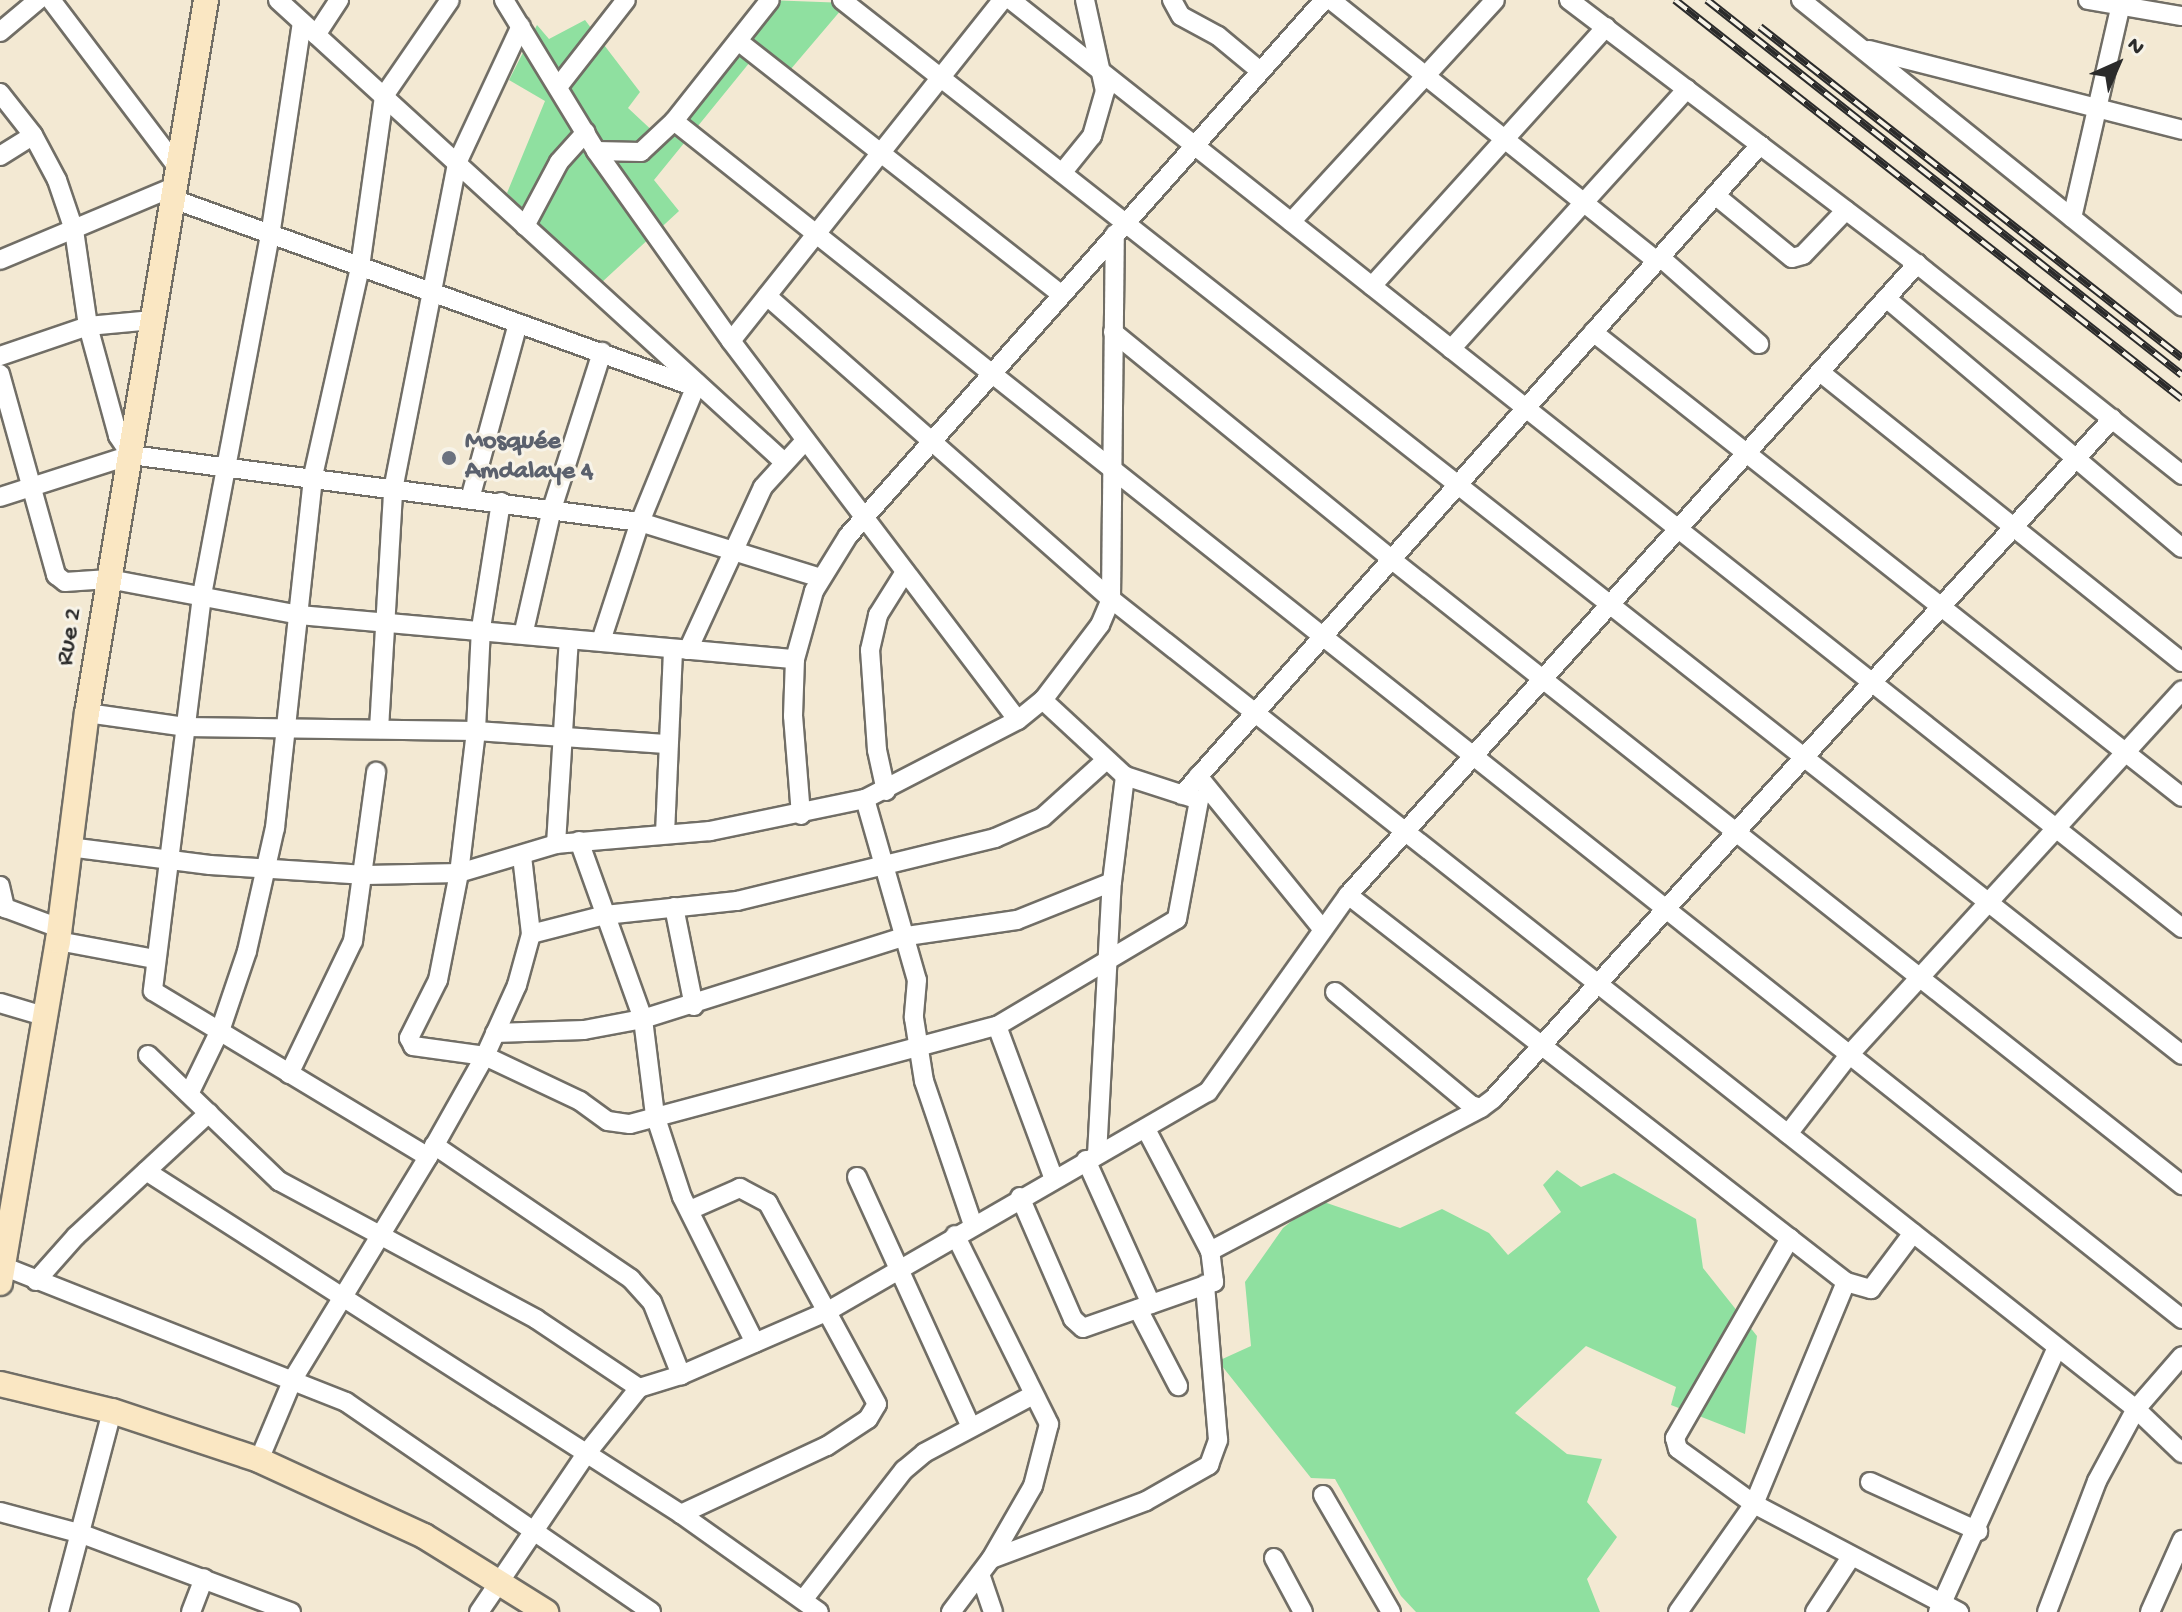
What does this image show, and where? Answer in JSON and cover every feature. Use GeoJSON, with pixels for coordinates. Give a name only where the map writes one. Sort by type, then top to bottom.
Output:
{"type":"FeatureCollection","features":[{"type":"Feature","properties":{"kind":"street"},"geometry":{"type":"LineString","coordinates":[[0,32],[38,0]]}},
{"type":"Feature","properties":{"kind":"street"},"geometry":{"type":"LineString","coordinates":[[51,0],[175,185],[270,235],[696,385]]}},
{"type":"Feature","properties":{"kind":"street","name":"Rue 2"},"geometry":{"type":"LineString","coordinates":[[2,1271],[7,1207],[58,935],[87,713],[206,0]]}},
{"type":"Feature","properties":{"kind":"street"},"geometry":{"type":"LineString","coordinates":[[278,0],[696,385],[784,462]]}},
{"type":"Feature","properties":{"kind":"street"},"geometry":{"type":"LineString","coordinates":[[339,0],[309,28],[225,467],[202,596],[153,991],[221,1028],[289,1074],[431,1151],[631,1279],[652,1302],[681,1375]]}},
{"type":"Feature","properties":{"kind":"street"},"geometry":{"type":"LineString","coordinates":[[189,1094],[221,1028],[267,869],[281,787],[283,731],[313,476],[360,267],[384,96],[450,0]]}},
{"type":"Feature","properties":{"kind":"street"},"geometry":{"type":"LineString","coordinates":[[504,0],[596,151],[731,341],[804,442],[1018,720]]}},
{"type":"Feature","properties":{"kind":"street"},"geometry":{"type":"LineString","coordinates":[[558,87],[626,0]]}},
{"type":"Feature","properties":{"kind":"street"},"geometry":{"type":"LineString","coordinates":[[596,151],[641,152],[674,121],[770,0]]}},
{"type":"Feature","properties":{"kind":"street"},"geometry":{"type":"LineString","coordinates":[[842,0],[1062,173],[1120,228],[1458,485],[2182,1055]]}},
{"type":"Feature","properties":{"kind":"street"},"geometry":{"type":"LineString","coordinates":[[731,341],[1002,0]]}},
{"type":"Feature","properties":{"kind":"street"},"geometry":{"type":"LineString","coordinates":[[1011,0],[2182,928]]}},
{"type":"Feature","properties":{"kind":"street"},"geometry":{"type":"LineString","coordinates":[[1062,173],[1099,121],[1103,73],[1085,0]]}},
{"type":"Feature","properties":{"kind":"street"},"geometry":{"type":"LineString","coordinates":[[1172,0],[1181,16],[1218,36],[1260,71]]}},
{"type":"Feature","properties":{"kind":"street"},"geometry":{"type":"LineString","coordinates":[[801,815],[793,716],[795,659],[821,578],[862,518],[1324,0]]}},
{"type":"Feature","properties":{"kind":"street"},"geometry":{"type":"LineString","coordinates":[[1331,0],[1658,259],[1759,344]]}},
{"type":"Feature","properties":{"kind":"street"},"geometry":{"type":"LineString","coordinates":[[1291,222],[1495,0]]}},
{"type":"Feature","properties":{"kind":"street"},"geometry":{"type":"LineString","coordinates":[[1569,0],[1917,264],[2182,475]]}},
{"type":"Feature","properties":{"kind":"street"},"geometry":{"type":"LineString","coordinates":[[2088,0],[2122,3],[2182,16]]}},
{"type":"Feature","properties":{"kind":"street"},"geometry":{"type":"LineString","coordinates":[[1802,1],[2072,218],[2179,297]]}},
{"type":"Feature","properties":{"kind":"street"},"geometry":{"type":"LineString","coordinates":[[2072,218],[2122,3]]}},
{"type":"Feature","properties":{"kind":"street"},"geometry":{"type":"LineString","coordinates":[[379,729],[393,490],[431,291],[457,163],[521,26]]}},
{"type":"Feature","properties":{"kind":"street"},"geometry":{"type":"LineString","coordinates":[[1372,286],[1606,27]]}},
{"type":"Feature","properties":{"kind":"street"},"geometry":{"type":"LineString","coordinates":[[738,41],[1061,294]]}},
{"type":"Feature","properties":{"kind":"street"},"geometry":{"type":"LineString","coordinates":[[1855,46],[1931,70],[2182,130]]}},
{"type":"Feature","properties":{"kind":"street"},"geometry":{"type":"LineString","coordinates":[[1451,349],[1687,89]]}},
{"type":"Feature","properties":{"kind":"street"},"geometry":{"type":"LineString","coordinates":[[0,93],[33,135],[57,180],[74,230],[88,326],[118,436],[131,455]]}},
{"type":"Feature","properties":{"kind":"street"},"geometry":{"type":"LineString","coordinates":[[674,121],[2182,1319]]}},
{"type":"Feature","properties":{"kind":"street"},"geometry":{"type":"LineString","coordinates":[[525,226],[559,162],[586,132]]}},
{"type":"Feature","properties":{"kind":"street"},"geometry":{"type":"LineString","coordinates":[[0,156],[33,135]]}},
{"type":"Feature","properties":{"kind":"street"},"geometry":{"type":"LineString","coordinates":[[1182,795],[1760,145]]}},
{"type":"Feature","properties":{"kind":"street"},"geometry":{"type":"LineString","coordinates":[[0,260],[175,185]]}},
{"type":"Feature","properties":{"kind":"street"},"geometry":{"type":"LineString","coordinates":[[1715,195],[1786,255],[1797,259],[1846,210]]}},
{"type":"Feature","properties":{"kind":"street"},"geometry":{"type":"LineString","coordinates":[[69,847],[169,863],[366,875],[459,873],[556,844],[665,834],[801,815],[865,799],[886,791],[1018,720],[1043,700],[1100,625],[1111,599],[1113,332],[1120,228]]}},
{"type":"Feature","properties":{"kind":"street"},"geometry":{"type":"LineString","coordinates":[[479,1612],[586,1454],[639,1388],[681,1375],[828,1311],[1020,1197],[1147,1131],[1208,1092],[1348,895],[1917,264]]}},
{"type":"Feature","properties":{"kind":"street"},"geometry":{"type":"LineString","coordinates":[[767,296],[1111,599],[2136,1409],[2182,1453]]}},
{"type":"Feature","properties":{"kind":"street"},"geometry":{"type":"LineString","coordinates":[[1886,298],[2182,548]]}},
{"type":"Feature","properties":{"kind":"street"},"geometry":{"type":"LineString","coordinates":[[0,356],[88,326],[153,320]]}},
{"type":"Feature","properties":{"kind":"street"},"geometry":{"type":"LineString","coordinates":[[470,499],[518,323]]}},
{"type":"Feature","properties":{"kind":"street"},"geometry":{"type":"LineString","coordinates":[[1113,332],[1391,559],[2182,1185]]}},
{"type":"Feature","properties":{"kind":"street"},"geometry":{"type":"LineString","coordinates":[[1593,332],[2182,797]]}},
{"type":"Feature","properties":{"kind":"street"},"geometry":{"type":"LineString","coordinates":[[524,631],[552,509],[602,352]]}},
{"type":"Feature","properties":{"kind":"street"},"geometry":{"type":"LineString","coordinates":[[1820,372],[2182,662]]}},
{"type":"Feature","properties":{"kind":"street"},"geometry":{"type":"LineString","coordinates":[[0,374],[56,575],[78,585],[109,579],[299,615],[524,631],[569,639],[795,659]]}},
{"type":"Feature","properties":{"kind":"street"},"geometry":{"type":"LineString","coordinates":[[601,641],[640,522],[696,385]]}},
{"type":"Feature","properties":{"kind":"street"},"geometry":{"type":"LineString","coordinates":[[1210,1251],[1481,1108],[1542,1045],[2112,419]]}},
{"type":"Feature","properties":{"kind":"street"},"geometry":{"type":"LineString","coordinates":[[665,834],[666,744],[681,650],[763,487],[804,442]]}},
{"type":"Feature","properties":{"kind":"street"},"geometry":{"type":"LineString","coordinates":[[0,497],[131,455],[313,476],[393,490],[640,522],[732,547],[821,578]]}},
{"type":"Feature","properties":{"kind":"street"},"geometry":{"type":"LineString","coordinates":[[501,502],[481,628],[476,731],[459,873],[438,980],[409,1038],[413,1046],[485,1056],[580,1101],[608,1121],[630,1124],[997,1026],[1166,929],[1181,912],[1199,800],[1125,776],[1043,700]]}},
{"type":"Feature","properties":{"kind":"street"},"geometry":{"type":"LineString","coordinates":[[886,791],[877,750],[870,650],[878,615],[905,572]]}},
{"type":"Feature","properties":{"kind":"street"},"geometry":{"type":"LineString","coordinates":[[556,844],[569,639]]}},
{"type":"Feature","properties":{"kind":"street"},"geometry":{"type":"LineString","coordinates":[[1788,1134],[1849,1055],[2182,690]]}},
{"type":"Feature","properties":{"kind":"street"},"geometry":{"type":"LineString","coordinates":[[87,713],[185,727],[283,731],[476,731],[666,744]]}},
{"type":"Feature","properties":{"kind":"street"},"geometry":{"type":"LineString","coordinates":[[531,934],[605,915],[737,901],[1028,826],[1058,807],[1106,760]]}},
{"type":"Feature","properties":{"kind":"street"},"geometry":{"type":"LineString","coordinates":[[289,1074],[353,941],[366,875],[376,772]]}},
{"type":"Feature","properties":{"kind":"street"},"geometry":{"type":"LineString","coordinates":[[1125,776],[1112,882],[1092,1158],[1144,1306],[1178,1386]]}},
{"type":"Feature","properties":{"kind":"street"},"geometry":{"type":"LineString","coordinates":[[1198,776],[1323,930]]}},
{"type":"Feature","properties":{"kind":"street"},"geometry":{"type":"LineString","coordinates":[[865,799],[907,936],[917,980],[916,1047],[973,1225]]}},
{"type":"Feature","properties":{"kind":"street"},"geometry":{"type":"LineString","coordinates":[[579,841],[643,1019],[655,1115],[690,1210],[755,1343]]}},
{"type":"Feature","properties":{"kind":"street"},"geometry":{"type":"LineString","coordinates":[[259,1460],[293,1379],[485,1056],[531,934],[522,856]]}},
{"type":"Feature","properties":{"kind":"street"},"geometry":{"type":"LineString","coordinates":[[495,1033],[584,1030],[643,1019],[694,1006],[907,936],[1017,920],[1112,882]]}},
{"type":"Feature","properties":{"kind":"street"},"geometry":{"type":"LineString","coordinates":[[0,886],[3,907],[58,935],[155,959]]}},
{"type":"Feature","properties":{"kind":"street"},"geometry":{"type":"LineString","coordinates":[[1348,895],[1846,1282],[1871,1289],[1913,1233]]}},
{"type":"Feature","properties":{"kind":"street"},"geometry":{"type":"LineString","coordinates":[[674,907],[694,1006]]}},
{"type":"Feature","properties":{"kind":"street"},"geometry":{"type":"LineString","coordinates":[[1335,992],[1460,1097],[1481,1108]]}},
{"type":"Feature","properties":{"kind":"street"},"geometry":{"type":"LineString","coordinates":[[0,1003],[44,1016]]}},
{"type":"Feature","properties":{"kind":"street"},"geometry":{"type":"LineString","coordinates":[[997,1026],[1054,1179]]}},
{"type":"Feature","properties":{"kind":"street"},"geometry":{"type":"LineString","coordinates":[[148,1055],[279,1181],[536,1319],[639,1388]]}},
{"type":"Feature","properties":{"kind":"street"},"geometry":{"type":"LineString","coordinates":[[36,1281],[209,1113]]}},
{"type":"Feature","properties":{"kind":"street"},"geometry":{"type":"LineString","coordinates":[[1020,1197],[1076,1324],[1091,1329],[1144,1306],[1214,1282],[1216,1273],[1210,1251],[1147,1131]]}},
{"type":"Feature","properties":{"kind":"street"},"geometry":{"type":"LineString","coordinates":[[146,1171],[339,1298],[681,1514],[819,1612]]}},
{"type":"Feature","properties":{"kind":"street"},"geometry":{"type":"LineString","coordinates":[[857,1177],[895,1271],[971,1427]]}},
{"type":"Feature","properties":{"kind":"street"},"geometry":{"type":"LineString","coordinates":[[681,1514],[827,1446],[875,1410],[877,1404],[779,1218],[759,1194],[740,1188],[690,1210]]}},
{"type":"Feature","properties":{"kind":"street"},"geometry":{"type":"LineString","coordinates":[[951,1612],[985,1566],[1033,1486],[1044,1455],[1049,1424],[955,1235]]}},
{"type":"Feature","properties":{"kind":"street"},"geometry":{"type":"LineString","coordinates":[[1790,1238],[1675,1438],[1678,1449],[1754,1504],[1947,1609],[2057,1347]]}},
{"type":"Feature","properties":{"kind":"street"},"geometry":{"type":"LineString","coordinates":[[2,1271],[36,1281],[346,1402],[651,1612]]}},
{"type":"Feature","properties":{"kind":"street"},"geometry":{"type":"LineString","coordinates":[[1678,1612],[1754,1504],[1846,1282]]}},
{"type":"Feature","properties":{"kind":"street"},"geometry":{"type":"LineString","coordinates":[[985,1566],[1146,1501],[1209,1465],[1218,1440],[1205,1285]]}},
{"type":"Feature","properties":{"kind":"street"},"geometry":{"type":"LineString","coordinates":[[2047,1612],[2097,1481],[2136,1409],[2182,1356]]}},
{"type":"Feature","properties":{"kind":"street"},"geometry":{"type":"LineString","coordinates":[[0,1384],[112,1411],[259,1460],[385,1516],[499,1580],[546,1612]]}},
{"type":"Feature","properties":{"kind":"street"},"geometry":{"type":"LineString","coordinates":[[803,1600],[904,1470],[924,1453],[1033,1395]]}},
{"type":"Feature","properties":{"kind":"street"},"geometry":{"type":"LineString","coordinates":[[59,1612],[112,1411]]}},
{"type":"Feature","properties":{"kind":"street"},"geometry":{"type":"LineString","coordinates":[[1870,1482],[1978,1531]]}},
{"type":"Feature","properties":{"kind":"street"},"geometry":{"type":"LineString","coordinates":[[1323,1495],[1391,1612]]}},
{"type":"Feature","properties":{"kind":"street"},"geometry":{"type":"LineString","coordinates":[[0,1512],[82,1534],[291,1612]]}},
{"type":"Feature","properties":{"kind":"street"},"geometry":{"type":"LineString","coordinates":[[2150,1612],[2182,1540]]}},
{"type":"Feature","properties":{"kind":"street"},"geometry":{"type":"LineString","coordinates":[[1815,1612],[1851,1557]]}},
{"type":"Feature","properties":{"kind":"street"},"geometry":{"type":"LineString","coordinates":[[1274,1558],[1303,1612]]}},
{"type":"Feature","properties":{"kind":"street"},"geometry":{"type":"LineString","coordinates":[[985,1566],[993,1612]]}},
{"type":"Feature","properties":{"kind":"street"},"geometry":{"type":"LineString","coordinates":[[191,1612],[204,1578]]}},
{"type":"Feature","properties":{"kind":"green space"},"geometry":{"type":"Polygon","coordinates":[[[767,0],[847,3],[779,83],[750,62],[654,180],[679,211],[601,283],[507,193],[545,101],[509,80],[537,25],[549,39],[585,20],[640,92],[628,108],[658,136],[767,0]]]}},
{"type":"Feature","properties":{"kind":"green space"},"geometry":{"type":"Polygon","coordinates":[[[1557,1170],[1581,1187],[1614,1173],[1696,1219],[1703,1268],[1757,1336],[1745,1434],[1671,1405],[1676,1387],[1586,1346],[1515,1413],[1567,1454],[1602,1459],[1587,1502],[1617,1537],[1587,1579],[1600,1612],[1416,1612],[1401,1596],[1335,1479],[1311,1478],[1218,1361],[1251,1346],[1245,1282],[1283,1228],[1318,1200],[1400,1228],[1442,1209],[1489,1233],[1508,1255],[1561,1212],[1543,1185],[1557,1170]]]}},
{"type":"Feature","properties":{"kind":"railway"},"geometry":{"type":"LineString","coordinates":[[1675,0],[2182,399]]}},
{"type":"Feature","properties":{"kind":"railway"},"geometry":{"type":"LineString","coordinates":[[1707,0],[2182,375]]}},
{"type":"Feature","properties":{"kind":"railway"},"geometry":{"type":"LineString","coordinates":[[1760,27],[2182,358]]}},
{"type":"Feature","properties":{"kind":"place","name":"Mosquée Amdalaye 4"},"geometry":{"type":"Point","coordinates":[449,458]}}]}
